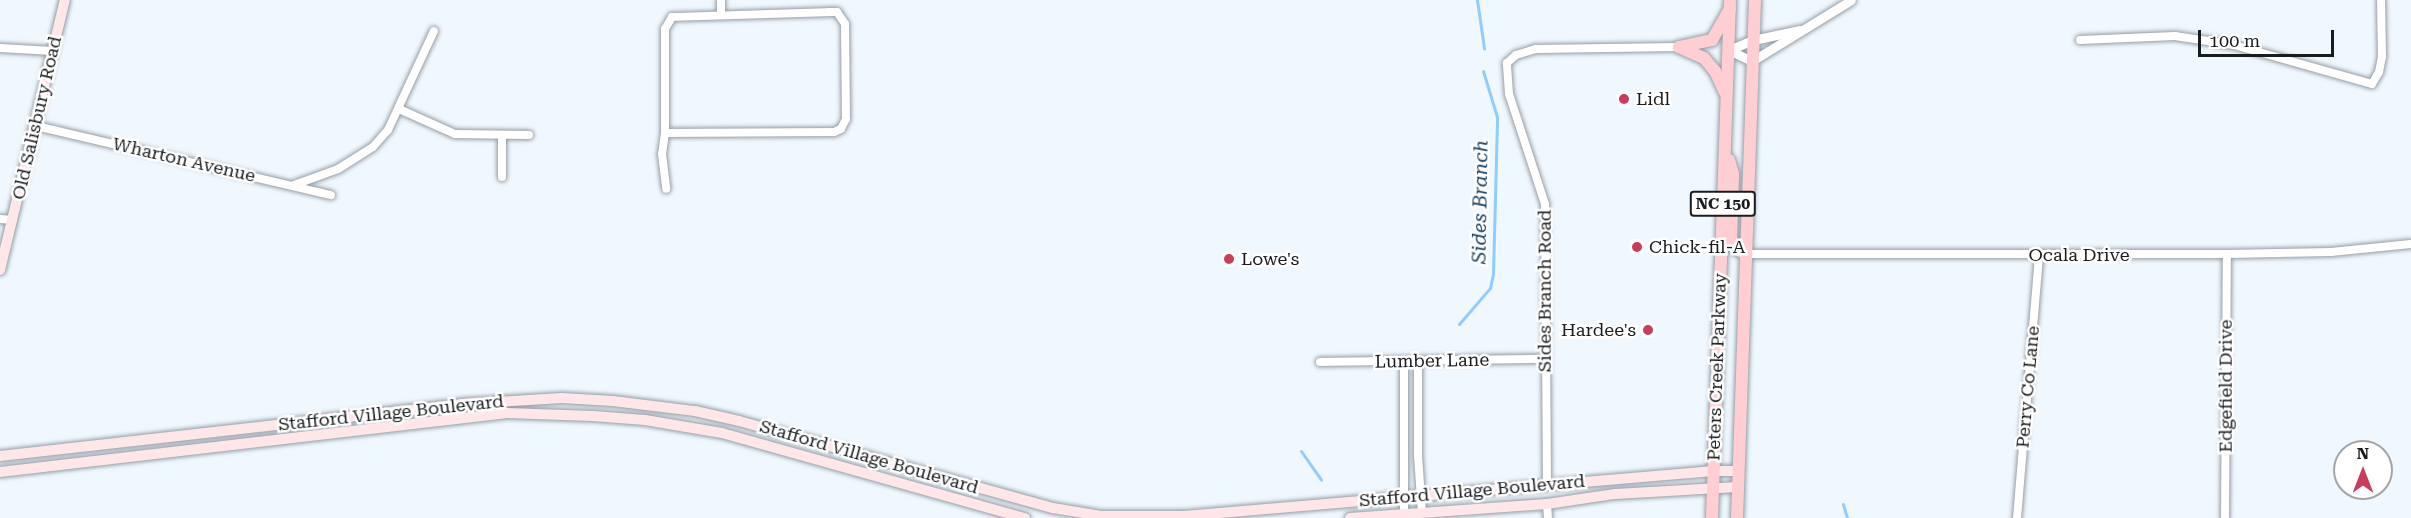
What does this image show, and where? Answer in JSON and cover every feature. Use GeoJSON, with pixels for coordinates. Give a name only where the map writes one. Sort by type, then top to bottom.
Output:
{"type":"FeatureCollection","features":[{"type":"Feature","properties":{"kind":"main road","name":"Old Salisbury Road"},"geometry":{"type":"LineString","coordinates":[[0,270],[65,0]]}},
{"type":"Feature","properties":{"kind":"main road","name":"Peters Creek Parkway"},"geometry":{"type":"LineString","coordinates":[[1737,518],[1755,0]]}},
{"type":"Feature","properties":{"kind":"main road","name":"Peters Creek Parkway"},"geometry":{"type":"LineString","coordinates":[[1712,518],[1730,4]]}},
{"type":"Feature","properties":{"kind":"main road"},"geometry":{"type":"LineString","coordinates":[[1679,47],[1712,40],[1730,4]]}},
{"type":"Feature","properties":{"kind":"main road"},"geometry":{"type":"LineString","coordinates":[[1679,47],[1704,58],[1715,71],[1727,98]]}},
{"type":"Feature","properties":{"kind":"main road"},"geometry":{"type":"LineString","coordinates":[[1725,144],[1733,174],[1731,240],[1735,248],[1746,254]]}},
{"type":"Feature","properties":{"kind":"main road","name":"Stafford Village Boulevard"},"geometry":{"type":"LineString","coordinates":[[0,456],[461,404],[562,399],[623,402],[728,418],[1053,508],[1102,516],[1184,516],[1403,496],[1713,471],[1738,471]]}},
{"type":"Feature","properties":{"kind":"main road","name":"Stafford Village Boulevard"},"geometry":{"type":"LineString","coordinates":[[0,472],[507,413],[592,416],[645,420],[722,433],[1024,518]]}},
{"type":"Feature","properties":{"kind":"main road","name":"Stafford Village Boulevard"},"geometry":{"type":"LineString","coordinates":[[1350,518],[1547,504],[1615,494],[1738,487]]}},
{"type":"Feature","properties":{"kind":"street"},"geometry":{"type":"LineString","coordinates":[[721,0],[721,15]]}},
{"type":"Feature","properties":{"kind":"street"},"geometry":{"type":"LineString","coordinates":[[1728,50],[1752,61],[1851,0]]}},
{"type":"Feature","properties":{"kind":"street"},"geometry":{"type":"LineString","coordinates":[[2080,40],[2175,36],[2234,45],[2372,84],[2379,72],[2382,56],[2380,0]]}},
{"type":"Feature","properties":{"kind":"street"},"geometry":{"type":"LineString","coordinates":[[665,133],[834,132],[845,125],[845,24],[842,17],[837,12],[672,17],[665,29],[665,133],[662,154],[666,189]]}},
{"type":"Feature","properties":{"kind":"street"},"geometry":{"type":"LineString","coordinates":[[1728,50],[1753,40],[1805,29]]}},
{"type":"Feature","properties":{"kind":"street"},"geometry":{"type":"LineString","coordinates":[[292,186],[338,169],[368,151],[388,130],[434,31]]}},
{"type":"Feature","properties":{"kind":"street","name":"Sides Branch Road"},"geometry":{"type":"LineString","coordinates":[[1547,485],[1545,204],[1509,94],[1508,63],[1516,55],[1536,49],[1679,47]]}},
{"type":"Feature","properties":{"kind":"street"},"geometry":{"type":"LineString","coordinates":[[0,48],[53,51]]}},
{"type":"Feature","properties":{"kind":"street"},"geometry":{"type":"LineString","coordinates":[[399,109],[455,134],[529,135]]}},
{"type":"Feature","properties":{"kind":"street","name":"Wharton Avenue"},"geometry":{"type":"LineString","coordinates":[[36,126],[331,195]]}},
{"type":"Feature","properties":{"kind":"street"},"geometry":{"type":"LineString","coordinates":[[502,135],[502,177]]}},
{"type":"Feature","properties":{"kind":"street"},"geometry":{"type":"LineString","coordinates":[[0,219],[13,220]]}},
{"type":"Feature","properties":{"kind":"street","name":"Ocala Drive"},"geometry":{"type":"LineString","coordinates":[[1746,254],[2227,254],[2331,252],[2411,244]]}},
{"type":"Feature","properties":{"kind":"street","name":"Edgefield Drive"},"geometry":{"type":"LineString","coordinates":[[2225,518],[2227,254]]}},
{"type":"Feature","properties":{"kind":"street","name":"Perry Co Lane"},"geometry":{"type":"LineString","coordinates":[[2017,518],[2039,255]]}},
{"type":"Feature","properties":{"kind":"street","name":"Lumber Lane"},"geometry":{"type":"LineString","coordinates":[[1320,362],[1545,359]]}},
{"type":"Feature","properties":{"kind":"street"},"geometry":{"type":"LineString","coordinates":[[1404,361],[1404,514]]}},
{"type":"Feature","properties":{"kind":"street"},"geometry":{"type":"LineString","coordinates":[[1418,361],[1422,513]]}},
{"type":"Feature","properties":{"kind":"street"},"geometry":{"type":"LineString","coordinates":[[1403,428],[1418,428]]}},
{"type":"Feature","properties":{"kind":"street"},"geometry":{"type":"LineString","coordinates":[[1547,504],[1548,518]]}},
{"type":"Feature","properties":{"kind":"waterway","name":"Sides Branch"},"geometry":{"type":"LineString","coordinates":[[1477,0],[1484,48]]}},
{"type":"Feature","properties":{"kind":"waterway","name":"Sides Branch"},"geometry":{"type":"LineString","coordinates":[[1459,324],[1490,288],[1493,274],[1497,117],[1483,71]]}},
{"type":"Feature","properties":{"kind":"waterway","name":"Sides Branch"},"geometry":{"type":"LineString","coordinates":[[1301,451],[1321,480]]}},
{"type":"Feature","properties":{"kind":"waterway"},"geometry":{"type":"LineString","coordinates":[[1843,504],[1847,518]]}},
{"type":"Feature","properties":{"kind":"place","name":"Lidl"},"geometry":{"type":"Point","coordinates":[1624,99]}},
{"type":"Feature","properties":{"kind":"place","name":"Chick-fil-A"},"geometry":{"type":"Point","coordinates":[1637,247]}},
{"type":"Feature","properties":{"kind":"place","name":"Lowe's"},"geometry":{"type":"Point","coordinates":[1229,259]}},
{"type":"Feature","properties":{"kind":"place","name":"Hardee's"},"geometry":{"type":"Point","coordinates":[1648,330]}}]}
